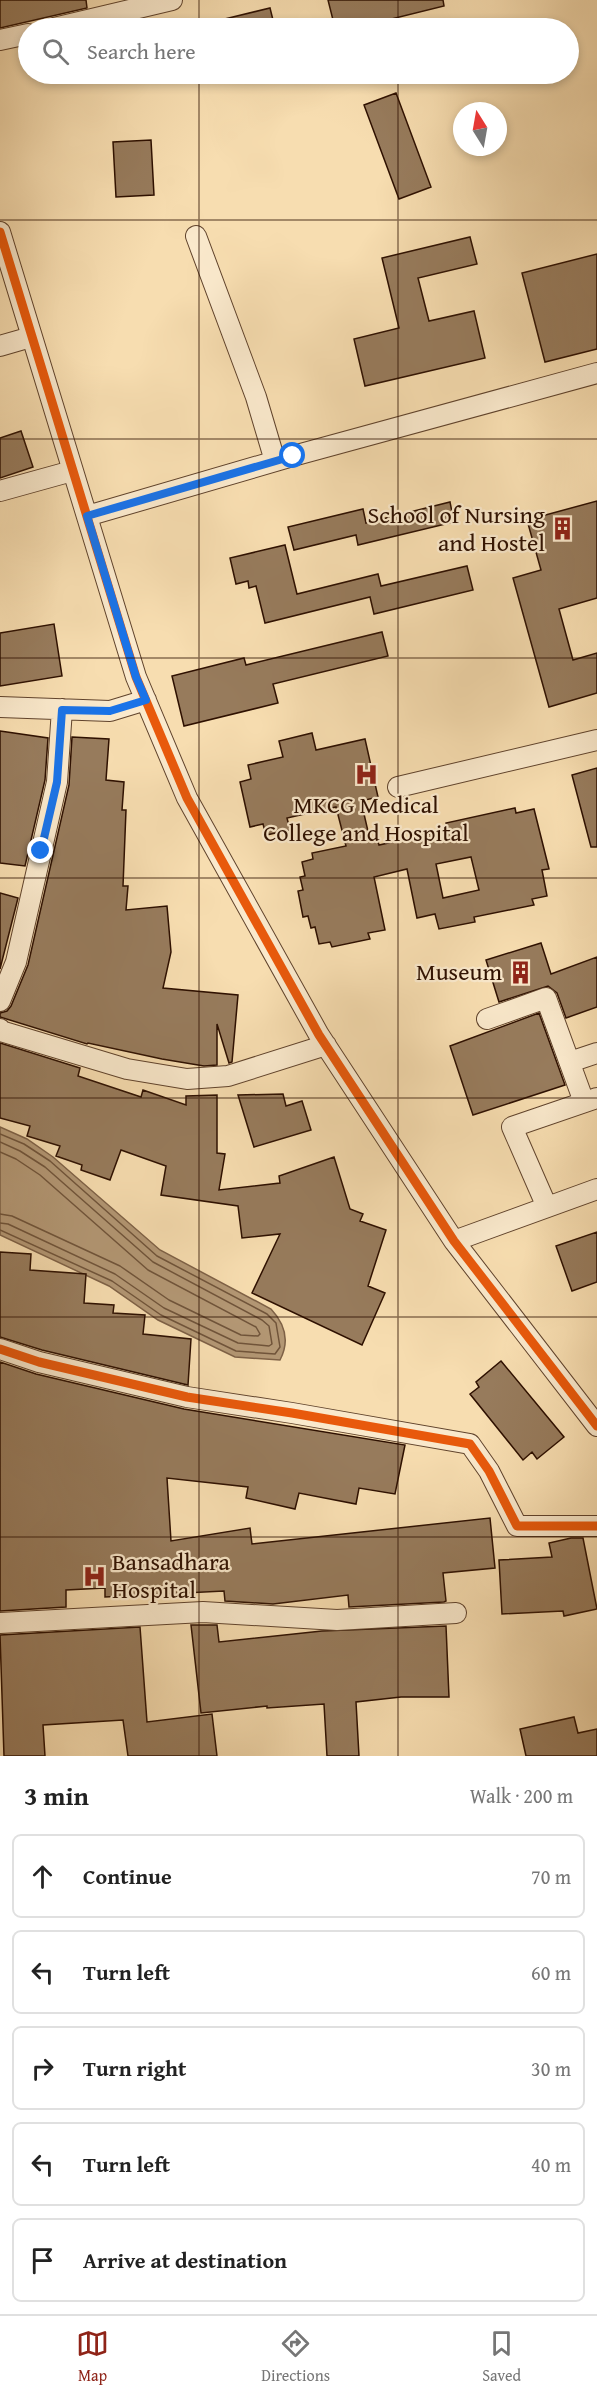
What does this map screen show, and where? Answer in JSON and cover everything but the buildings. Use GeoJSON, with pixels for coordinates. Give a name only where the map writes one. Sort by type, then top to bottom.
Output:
{"type":"FeatureCollection","features":[{"type":"Feature","properties":{"kind":"street"},"geometry":{"type":"LineString","coordinates":[[80,18],[105,8],[172,0]]}},
{"type":"Feature","properties":{"kind":"street"},"geometry":{"type":"LineString","coordinates":[[0,40],[18,36]]}},
{"type":"Feature","properties":{"kind":"street"},"geometry":{"type":"LineString","coordinates":[[0,232],[136,677],[187,798],[326,1045],[454,1241],[597,1426]]}},
{"type":"Feature","properties":{"kind":"street"},"geometry":{"type":"LineString","coordinates":[[196,236],[256,397],[274,461]]}},
{"type":"Feature","properties":{"kind":"street"},"geometry":{"type":"LineString","coordinates":[[0,346],[31,337]]}},
{"type":"Feature","properties":{"kind":"street"},"geometry":{"type":"LineString","coordinates":[[87,516],[274,461],[597,373]]}},
{"type":"Feature","properties":{"kind":"street"},"geometry":{"type":"LineString","coordinates":[[0,491],[72,471]]}},
{"type":"Feature","properties":{"kind":"street"},"geometry":{"type":"LineString","coordinates":[[0,707],[110,711],[146,700]]}},
{"type":"Feature","properties":{"kind":"street"},"geometry":{"type":"LineString","coordinates":[[0,1001],[16,962],[57,782],[62,710]]}},
{"type":"Feature","properties":{"kind":"street"},"geometry":{"type":"LineString","coordinates":[[398,787],[597,740]]}},
{"type":"Feature","properties":{"kind":"street"},"geometry":{"type":"LineString","coordinates":[[487,1019],[546,998],[570,1062],[591,1100],[512,1127],[547,1207]]}},
{"type":"Feature","properties":{"kind":"street"},"geometry":{"type":"LineString","coordinates":[[0,1029],[127,1069],[187,1079],[228,1076],[326,1045]]}},
{"type":"Feature","properties":{"kind":"street"},"geometry":{"type":"LineString","coordinates":[[570,1062],[597,1053]]}},
{"type":"Feature","properties":{"kind":"street"},"geometry":{"type":"LineString","coordinates":[[454,1241],[597,1190]]}},
{"type":"Feature","properties":{"kind":"street"},"geometry":{"type":"LineString","coordinates":[[0,1350],[39,1362],[187,1397],[470,1444],[489,1471],[517,1526],[597,1526]]}},
{"type":"Feature","properties":{"kind":"street"},"geometry":{"type":"LineString","coordinates":[[0,1623],[203,1612],[337,1620],[456,1613]]}},
{"type":"Feature","properties":{"kind":"water"},"geometry":{"type":"Polygon","coordinates":[[[0,1127],[27,1139],[53,1157],[160,1250],[271,1309],[283,1327],[285,1346],[280,1360],[235,1357],[158,1320],[109,1286],[0,1235],[0,1127]]]}},
{"type":"Feature","properties":{"kind":"cycle path"},"geometry":{"type":"LineString","coordinates":[[0,232],[136,677],[187,798],[319,1035],[454,1241],[597,1426]]}},
{"type":"Feature","properties":{"kind":"cycle path"},"geometry":{"type":"LineString","coordinates":[[0,1349],[39,1362],[187,1397],[470,1444],[489,1471],[517,1526],[597,1526]]}},
{"type":"Feature","properties":{"kind":"place","name":"School of Nursing and Hostel"},"geometry":{"type":"Point","coordinates":[563,529]}},
{"type":"Feature","properties":{"kind":"place","name":"MKCG Medical College and Hospital"},"geometry":{"type":"Point","coordinates":[366,775]}},
{"type":"Feature","properties":{"kind":"place","name":"Museum"},"geometry":{"type":"Point","coordinates":[520,972]}},
{"type":"Feature","properties":{"kind":"place","name":"Bansadhara Hospital"},"geometry":{"type":"Point","coordinates":[94,1576]}},
{"type":"Feature","properties":{"kind":"route"},"geometry":{"type":"LineString","coordinates":[[41,851],[57,782],[62,710],[110,711],[146,700],[136,677],[87,516],[293,456]]}}]}
